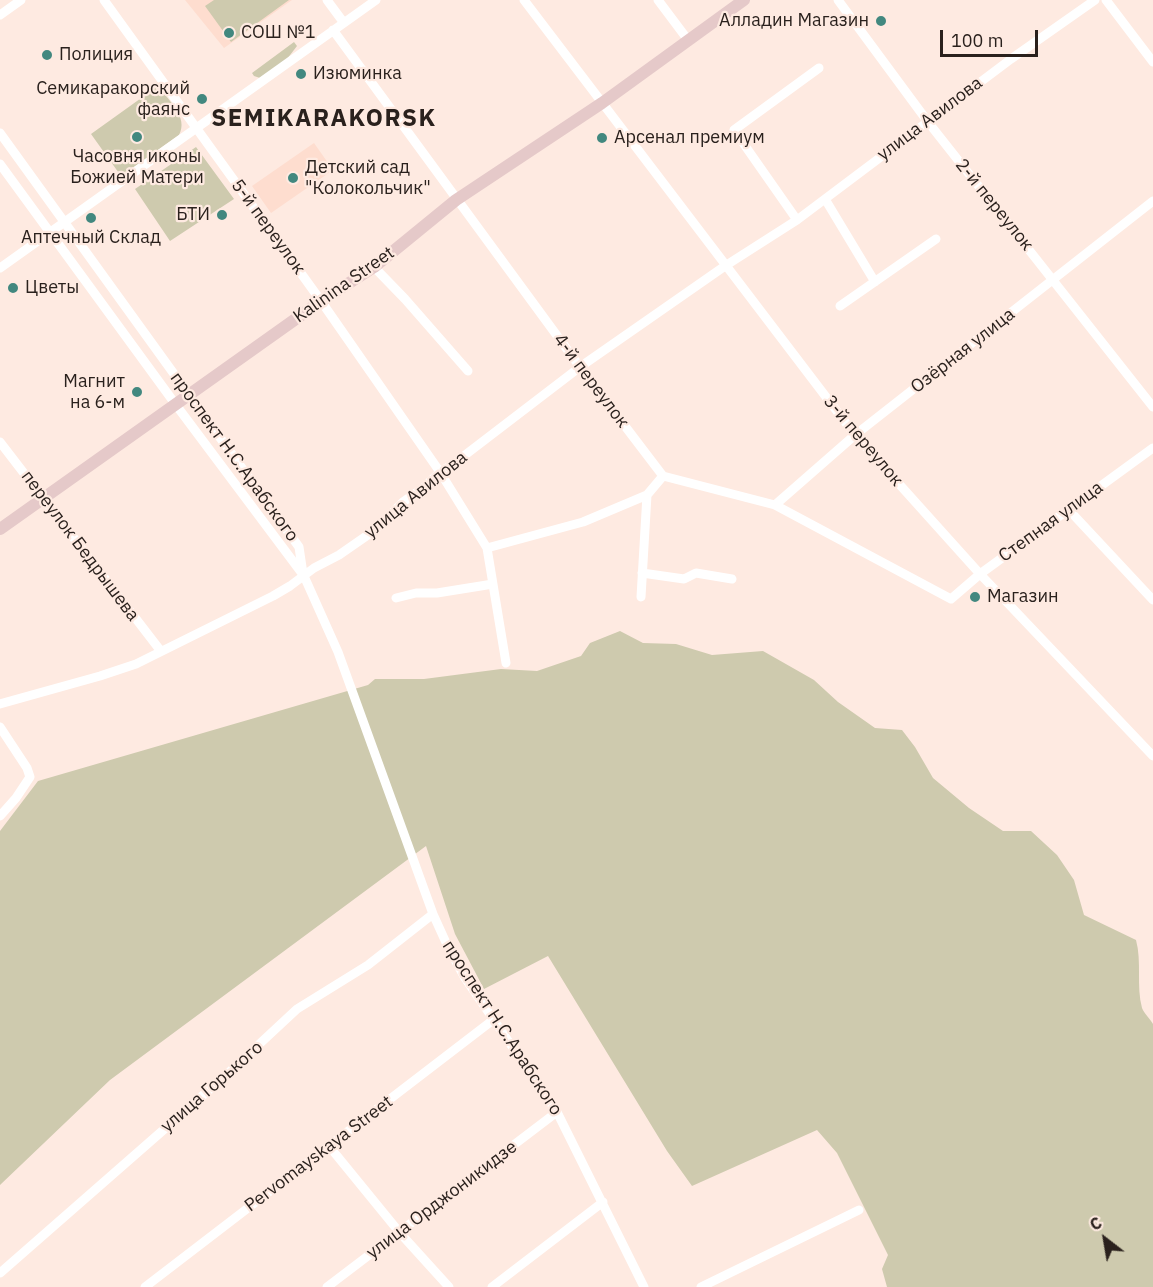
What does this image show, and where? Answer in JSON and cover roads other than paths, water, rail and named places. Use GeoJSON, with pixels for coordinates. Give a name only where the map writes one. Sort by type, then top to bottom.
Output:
{"type":"FeatureCollection","features":[{"type":"Feature","properties":{"kind":"main road","name":"Kalinina Street"},"geometry":{"type":"LineString","coordinates":[[0,529],[321,301],[374,267],[456,200],[602,103],[744,0]]}},
{"type":"Feature","properties":{"kind":"street"},"geometry":{"type":"LineString","coordinates":[[0,15],[21,0]]}},
{"type":"Feature","properties":{"kind":"street","name":"5-й переулок"},"geometry":{"type":"LineString","coordinates":[[104,0],[321,301],[440,472],[487,548],[506,663]]}},
{"type":"Feature","properties":{"kind":"street"},"geometry":{"type":"LineString","coordinates":[[327,0],[344,23]]}},
{"type":"Feature","properties":{"kind":"street"},"geometry":{"type":"LineString","coordinates":[[0,268],[376,0]]}},
{"type":"Feature","properties":{"kind":"street","name":"3-й переулок"},"geometry":{"type":"LineString","coordinates":[[524,0],[855,435],[980,574],[1153,756]]}},
{"type":"Feature","properties":{"kind":"street"},"geometry":{"type":"LineString","coordinates":[[657,0],[688,40]]}},
{"type":"Feature","properties":{"kind":"street","name":"2-й переулок"},"geometry":{"type":"LineString","coordinates":[[838,0],[928,123],[1153,407]]}},
{"type":"Feature","properties":{"kind":"street","name":"улица Авилова"},"geometry":{"type":"LineString","coordinates":[[0,704],[136,664],[160,650],[273,596],[375,530],[403,502],[440,472],[580,367],[725,266],[797,220],[1011,58],[1095,0]]}},
{"type":"Feature","properties":{"kind":"street"},"geometry":{"type":"LineString","coordinates":[[1106,0],[1153,62]]}},
{"type":"Feature","properties":{"kind":"street","name":"4-й переулок"},"geometry":{"type":"LineString","coordinates":[[333,30],[456,200],[663,476]]}},
{"type":"Feature","properties":{"kind":"street"},"geometry":{"type":"LineString","coordinates":[[797,220],[734,130],[819,68]]}},
{"type":"Feature","properties":{"kind":"street","name":"проспект Н.С.Арабского"},"geometry":{"type":"LineString","coordinates":[[0,134],[298,547],[304,576],[338,652],[433,914],[448,947],[493,1020],[557,1112],[644,1287]]}},
{"type":"Feature","properties":{"kind":"street","name":"проспект Н.С.Арабского"},"geometry":{"type":"LineString","coordinates":[[0,164],[304,576]]}},
{"type":"Feature","properties":{"kind":"street"},"geometry":{"type":"LineString","coordinates":[[825,199],[875,282]]}},
{"type":"Feature","properties":{"kind":"street","name":"Озёрная улица"},"geometry":{"type":"LineString","coordinates":[[775,505],[855,435],[1153,201]]}},
{"type":"Feature","properties":{"kind":"street"},"geometry":{"type":"LineString","coordinates":[[840,306],[936,239]]}},
{"type":"Feature","properties":{"kind":"street"},"geometry":{"type":"LineString","coordinates":[[374,267],[468,371]]}},
{"type":"Feature","properties":{"kind":"street","name":"переулок Бедрышева"},"geometry":{"type":"LineString","coordinates":[[0,442],[160,650]]}},
{"type":"Feature","properties":{"kind":"street","name":"Степная улица"},"geometry":{"type":"LineString","coordinates":[[775,505],[951,599],[980,574],[1153,447]]}},
{"type":"Feature","properties":{"kind":"street"},"geometry":{"type":"LineString","coordinates":[[487,548],[583,522],[647,495],[663,476],[775,505]]}},
{"type":"Feature","properties":{"kind":"street"},"geometry":{"type":"LineString","coordinates":[[641,597],[647,495]]}},
{"type":"Feature","properties":{"kind":"street"},"geometry":{"type":"LineString","coordinates":[[1068,509],[1153,600]]}},
{"type":"Feature","properties":{"kind":"street"},"geometry":{"type":"LineString","coordinates":[[642,573],[684,579],[696,573],[732,579]]}},
{"type":"Feature","properties":{"kind":"street"},"geometry":{"type":"LineString","coordinates":[[396,597],[493,584]]}},
{"type":"Feature","properties":{"kind":"street"},"geometry":{"type":"LineString","coordinates":[[0,728],[27,768],[30,777],[0,816]]}},
{"type":"Feature","properties":{"kind":"street","name":"улица Горького"},"geometry":{"type":"LineString","coordinates":[[0,1273],[225,1076],[297,1009],[368,965],[433,914]]}},
{"type":"Feature","properties":{"kind":"street","name":"Pervomayskaya Street"},"geometry":{"type":"LineString","coordinates":[[145,1287],[493,1020]]}},
{"type":"Feature","properties":{"kind":"street","name":"улица Орджоникидзе"},"geometry":{"type":"LineString","coordinates":[[327,1287],[557,1112]]}},
{"type":"Feature","properties":{"kind":"street"},"geometry":{"type":"LineString","coordinates":[[329,1146],[400,1233],[449,1287]]}},
{"type":"Feature","properties":{"kind":"street"},"geometry":{"type":"LineString","coordinates":[[492,1287],[603,1202]]}},
{"type":"Feature","properties":{"kind":"street"},"geometry":{"type":"LineString","coordinates":[[701,1287],[859,1210]]}},
{"type":"Feature","properties":{"kind":"place","name":"Алладин Магазин"},"geometry":{"type":"Point","coordinates":[881,21]}},
{"type":"Feature","properties":{"kind":"place","name":"СОШ №1"},"geometry":{"type":"Point","coordinates":[229,33]}},
{"type":"Feature","properties":{"kind":"place","name":"Полиция"},"geometry":{"type":"Point","coordinates":[47,55]}},
{"type":"Feature","properties":{"kind":"place","name":"Изюминка"},"geometry":{"type":"Point","coordinates":[301,74]}},
{"type":"Feature","properties":{"kind":"place","name":"Семикаракорский фаянс"},"geometry":{"type":"Point","coordinates":[202,99]}},
{"type":"Feature","properties":{"kind":"place","name":"Часовня иконы Божией Матери"},"geometry":{"type":"Point","coordinates":[137,137]}},
{"type":"Feature","properties":{"kind":"place","name":"Арсенал премиум"},"geometry":{"type":"Point","coordinates":[602,138]}},
{"type":"Feature","properties":{"kind":"place","name":"Детский сад \"Колокольчик\""},"geometry":{"type":"Point","coordinates":[293,178]}},
{"type":"Feature","properties":{"kind":"place","name":"БТИ"},"geometry":{"type":"Point","coordinates":[222,215]}},
{"type":"Feature","properties":{"kind":"place","name":"Аптечный Склад"},"geometry":{"type":"Point","coordinates":[91,218]}},
{"type":"Feature","properties":{"kind":"place","name":"Цветы"},"geometry":{"type":"Point","coordinates":[13,288]}},
{"type":"Feature","properties":{"kind":"place","name":"Магнит на 6-м"},"geometry":{"type":"Point","coordinates":[137,392]}},
{"type":"Feature","properties":{"kind":"place","name":"Магазин"},"geometry":{"type":"Point","coordinates":[975,597]}},
{"type":"Feature","properties":{"kind":"district","name":"SEMIKARAKORSK"},"geometry":{"type":"Point","coordinates":[324,119]}}]}
